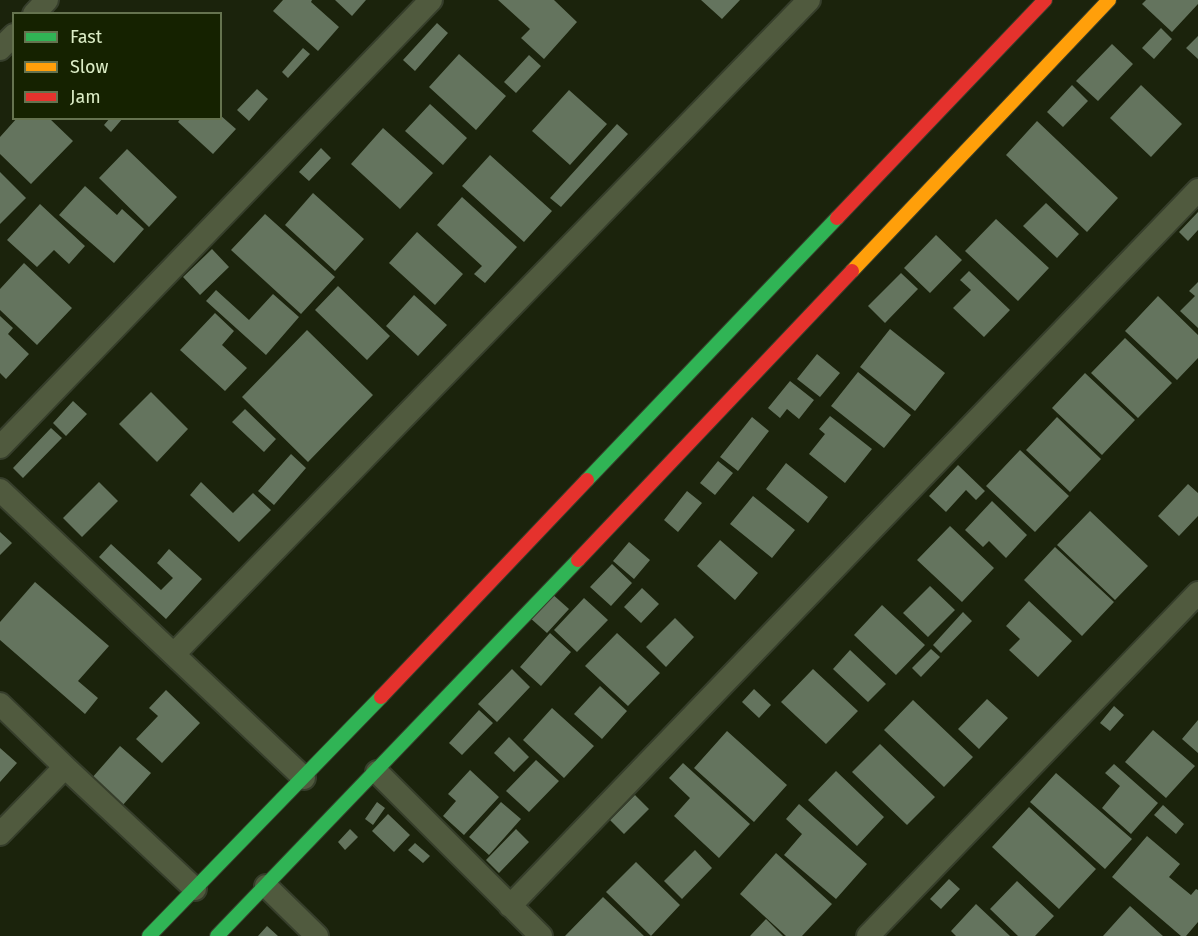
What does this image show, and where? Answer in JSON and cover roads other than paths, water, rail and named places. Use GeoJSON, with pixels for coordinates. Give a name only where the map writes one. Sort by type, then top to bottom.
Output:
{"type":"FeatureCollection","features":[{"type":"Feature","properties":{"kind":"street"},"geometry":{"type":"LineString","coordinates":[[36,12],[47,0]]}},
{"type":"Feature","properties":{"kind":"street"},"geometry":{"type":"LineString","coordinates":[[0,447],[431,0]]}},
{"type":"Feature","properties":{"kind":"street"},"geometry":{"type":"LineString","coordinates":[[174,654],[809,0]]}},
{"type":"Feature","properties":{"kind":"street"},"geometry":{"type":"LineString","coordinates":[[149,936],[303,778],[389,695],[1045,0]]}},
{"type":"Feature","properties":{"kind":"street"},"geometry":{"type":"LineString","coordinates":[[217,936],[377,772],[1109,0]]}},
{"type":"Feature","properties":{"kind":"street"},"geometry":{"type":"LineString","coordinates":[[0,49],[12,37]]}},
{"type":"Feature","properties":{"kind":"street"},"geometry":{"type":"LineString","coordinates":[[510,906],[1198,190]]}},
{"type":"Feature","properties":{"kind":"street"},"geometry":{"type":"LineString","coordinates":[[0,490],[303,778]]}},
{"type":"Feature","properties":{"kind":"street"},"geometry":{"type":"LineString","coordinates":[[868,936],[1198,593]]}},
{"type":"Feature","properties":{"kind":"street"},"geometry":{"type":"LineString","coordinates":[[0,704],[195,890]]}},
{"type":"Feature","properties":{"kind":"street"},"geometry":{"type":"LineString","coordinates":[[407,712],[421,725]]}},
{"type":"Feature","properties":{"kind":"street"},"geometry":{"type":"LineString","coordinates":[[0,834],[65,767]]}},
{"type":"Feature","properties":{"kind":"street"},"geometry":{"type":"LineString","coordinates":[[377,772],[541,936]]}},
{"type":"Feature","properties":{"kind":"street"},"geometry":{"type":"LineString","coordinates":[[266,886],[317,936]]}}]}
